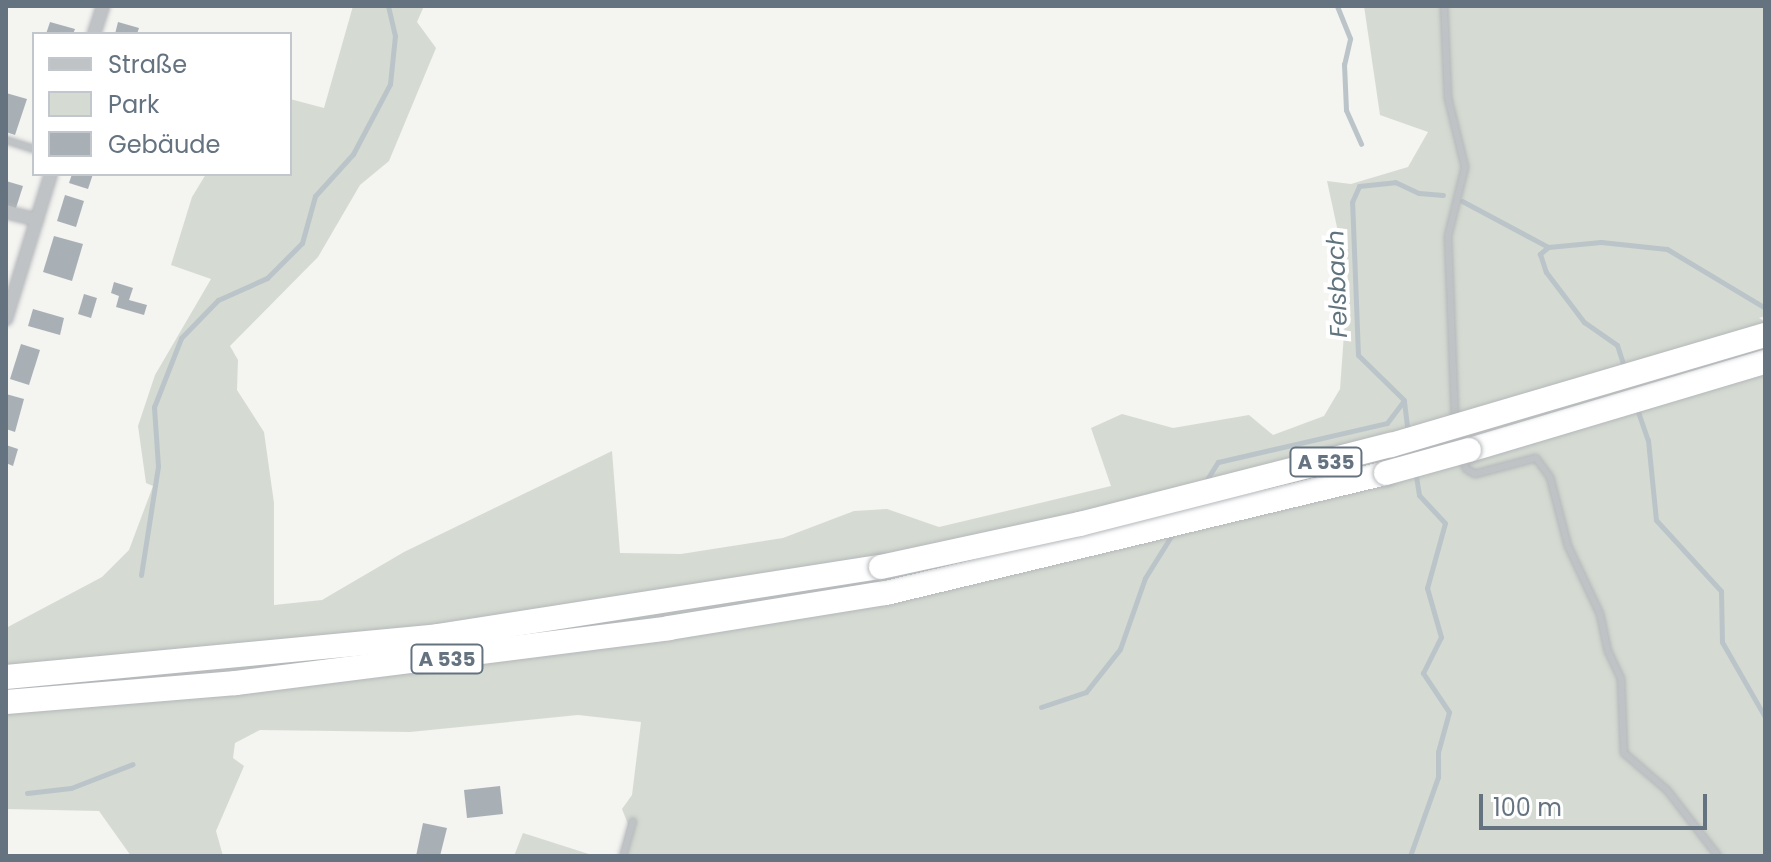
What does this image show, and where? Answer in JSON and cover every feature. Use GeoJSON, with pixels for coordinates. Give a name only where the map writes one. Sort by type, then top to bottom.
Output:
{"type":"FeatureCollection","features":[{"type":"Feature","properties":{"kind":"highway","name":"A 535"},"geometry":{"type":"LineString","coordinates":[[6,677],[438,636],[881,567],[1080,524],[1391,445],[1765,335]]}},
{"type":"Feature","properties":{"kind":"highway","name":"A 535"},"geometry":{"type":"LineString","coordinates":[[6,702],[439,660],[886,593],[1386,473],[1765,362]]}},
{"type":"Feature","properties":{"kind":"street"},"geometry":{"type":"LineString","coordinates":[[95,32],[103,6]]}},
{"type":"Feature","properties":{"kind":"street"},"geometry":{"type":"LineString","coordinates":[[6,319],[50,176]]}},
{"type":"Feature","properties":{"kind":"street"},"geometry":{"type":"LineString","coordinates":[[6,212],[37,220]]}},
{"type":"Feature","properties":{"kind":"lane"},"geometry":{"type":"LineString","coordinates":[[1444,6],[1448,98],[1465,167],[1448,236],[1452,409],[1466,469],[1475,474],[1536,458],[1550,477],[1568,546],[1600,614],[1608,651],[1621,679],[1624,753],[1667,790],[1718,856]]}},
{"type":"Feature","properties":{"kind":"lane"},"geometry":{"type":"LineString","coordinates":[[6,140],[32,148]]}},
{"type":"Feature","properties":{"kind":"lane"},"geometry":{"type":"LineString","coordinates":[[623,856],[633,821]]}},
{"type":"Feature","properties":{"kind":"green space"},"geometry":{"type":"Polygon","coordinates":[[[353,6],[424,6],[417,22],[436,48],[389,161],[360,185],[318,257],[230,346],[238,360],[237,390],[264,432],[274,503],[274,605],[322,600],[404,552],[612,451],[620,553],[681,554],[783,538],[854,511],[887,509],[939,527],[1111,486],[1091,428],[1122,414],[1173,428],[1249,415],[1273,435],[1324,416],[1340,389],[1348,278],[1327,181],[1351,184],[1408,167],[1428,132],[1380,115],[1364,6],[1765,6],[1765,316],[1759,318],[1765,322],[1765,856],[620,856],[628,824],[622,809],[632,795],[641,722],[578,715],[410,732],[260,730],[235,743],[233,758],[244,766],[216,831],[223,856],[131,856],[99,811],[6,809],[6,628],[102,577],[129,550],[153,486],[146,483],[138,426],[155,375],[211,279],[171,265],[192,197],[205,176],[292,176],[292,100],[324,108],[353,6]]]}},
{"type":"Feature","properties":{"kind":"green space"},"geometry":{"type":"Polygon","coordinates":[[[523,833],[595,856],[514,856],[523,833]]]}},
{"type":"Feature","properties":{"kind":"building"},"geometry":{"type":"Polygon","coordinates":[[[50,22],[75,29],[74,32],[47,32],[50,22]]]}},
{"type":"Feature","properties":{"kind":"building"},"geometry":{"type":"Polygon","coordinates":[[[118,22],[139,28],[138,32],[116,32],[118,22]]]}},
{"type":"Feature","properties":{"kind":"building"},"geometry":{"type":"Polygon","coordinates":[[[6,93],[27,99],[15,135],[6,132],[6,93]]]}},
{"type":"Feature","properties":{"kind":"building"},"geometry":{"type":"Polygon","coordinates":[[[71,176],[92,176],[88,189],[69,183],[71,176]]]}},
{"type":"Feature","properties":{"kind":"building"},"geometry":{"type":"Polygon","coordinates":[[[6,181],[23,186],[16,208],[6,205],[6,181]]]}},
{"type":"Feature","properties":{"kind":"building"},"geometry":{"type":"Polygon","coordinates":[[[65,195],[84,201],[76,227],[57,221],[65,195]]]}},
{"type":"Feature","properties":{"kind":"building"},"geometry":{"type":"Polygon","coordinates":[[[54,236],[83,244],[72,281],[43,272],[54,236]]]}},
{"type":"Feature","properties":{"kind":"building"},"geometry":{"type":"Polygon","coordinates":[[[114,282],[133,288],[129,300],[147,305],[144,315],[116,307],[119,296],[111,293],[114,282]]]}},
{"type":"Feature","properties":{"kind":"building"},"geometry":{"type":"Polygon","coordinates":[[[84,294],[97,298],[91,318],[78,314],[84,294]]]}},
{"type":"Feature","properties":{"kind":"building"},"geometry":{"type":"Polygon","coordinates":[[[33,309],[64,318],[60,335],[28,326],[33,309]]]}},
{"type":"Feature","properties":{"kind":"building"},"geometry":{"type":"Polygon","coordinates":[[[21,344],[40,350],[29,385],[10,379],[21,344]]]}},
{"type":"Feature","properties":{"kind":"building"},"geometry":{"type":"Polygon","coordinates":[[[6,394],[24,399],[15,432],[6,429],[6,394]]]}},
{"type":"Feature","properties":{"kind":"building"},"geometry":{"type":"Polygon","coordinates":[[[6,445],[18,449],[13,466],[6,463],[6,445]]]}},
{"type":"Feature","properties":{"kind":"building"},"geometry":{"type":"Polygon","coordinates":[[[500,786],[503,814],[467,818],[464,790],[500,786]]]}},
{"type":"Feature","properties":{"kind":"building"},"geometry":{"type":"Polygon","coordinates":[[[423,823],[447,828],[440,856],[416,856],[423,823]]]}},
{"type":"Feature","properties":{"kind":"waterway"},"geometry":{"type":"LineString","coordinates":[[141,575],[158,466],[154,407],[181,338],[218,300],[267,278],[302,243],[315,196],[353,154],[390,84],[395,36],[388,6]]}},
{"type":"Feature","properties":{"kind":"waterway"},"geometry":{"type":"LineString","coordinates":[[1337,6],[1350,39],[1344,64],[1346,110],[1361,144]]}},
{"type":"Feature","properties":{"kind":"waterway","name":"Felsbach"},"geometry":{"type":"LineString","coordinates":[[1408,434],[1404,400],[1358,355],[1352,202],[1359,186],[1395,182],[1419,193],[1443,195]]}},
{"type":"Feature","properties":{"kind":"waterway"},"geometry":{"type":"LineString","coordinates":[[1462,201],[1548,247],[1601,242],[1667,249],[1765,308]]}},
{"type":"Feature","properties":{"kind":"waterway"},"geometry":{"type":"LineString","coordinates":[[1548,247],[1540,254],[1546,272],[1584,322],[1617,345],[1625,370]]}},
{"type":"Feature","properties":{"kind":"waterway"},"geometry":{"type":"LineString","coordinates":[[1204,484],[1218,462],[1387,423],[1403,402]]}},
{"type":"Feature","properties":{"kind":"waterway"},"geometry":{"type":"LineString","coordinates":[[1636,406],[1648,440],[1656,520],[1721,591],[1722,642],[1765,717]]}},
{"type":"Feature","properties":{"kind":"waterway","name":"Felsbach"},"geometry":{"type":"LineString","coordinates":[[1410,856],[1438,777],[1438,752],[1449,712],[1423,673],[1441,637],[1427,588],[1445,523],[1419,495],[1415,471]]}},
{"type":"Feature","properties":{"kind":"waterway"},"geometry":{"type":"LineString","coordinates":[[1041,707],[1086,692],[1120,649],[1145,578],[1173,533]]}},
{"type":"Feature","properties":{"kind":"waterway"},"geometry":{"type":"LineString","coordinates":[[27,793],[71,788],[133,764]]}}]}
